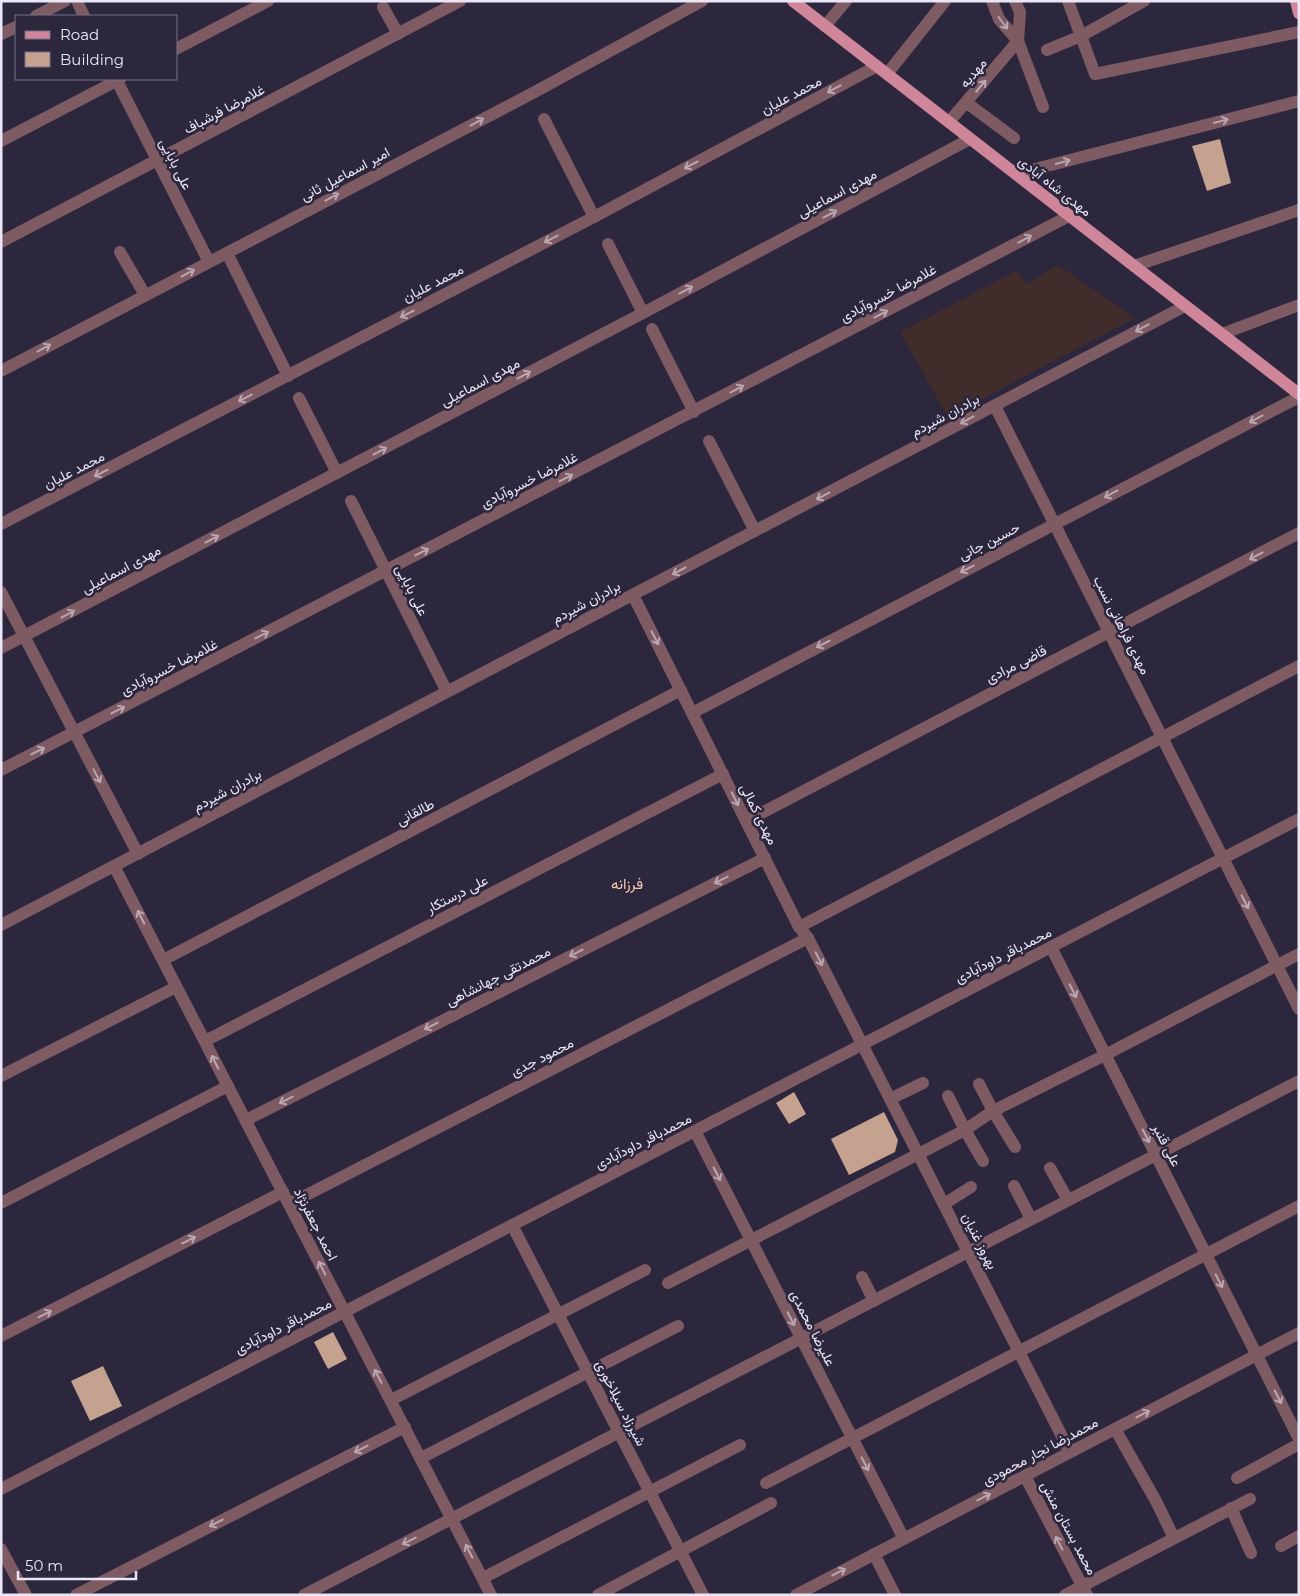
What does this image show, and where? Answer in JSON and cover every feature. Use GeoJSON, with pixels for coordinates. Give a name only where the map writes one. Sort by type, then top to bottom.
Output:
{"type":"FeatureCollection","features":[{"type":"Feature","properties":{"kind":"main road","name":"مهدی شاه آبادی"},"geometry":{"type":"LineString","coordinates":[[793,1],[1299,395]]}},
{"type":"Feature","properties":{"kind":"main road"},"geometry":{"type":"LineString","coordinates":[[1296,1],[1299,12]]}},
{"type":"Feature","properties":{"kind":"street"},"geometry":{"type":"LineString","coordinates":[[38,15],[65,1]]}},
{"type":"Feature","properties":{"kind":"street"},"geometry":{"type":"LineString","coordinates":[[77,1],[84,15]]}},
{"type":"Feature","properties":{"kind":"street"},"geometry":{"type":"LineString","coordinates":[[178,48],[268,1]]}},
{"type":"Feature","properties":{"kind":"street","name":"غلامرضا فرشباف"},"geometry":{"type":"LineString","coordinates":[[1,242],[460,1]]}},
{"type":"Feature","properties":{"kind":"street","name":"امیر اسماعیل ثانی"},"geometry":{"type":"LineString","coordinates":[[1,371],[531,94],[702,1]]}},
{"type":"Feature","properties":{"kind":"street"},"geometry":{"type":"LineString","coordinates":[[825,26],[846,1]]}},
{"type":"Feature","properties":{"kind":"street"},"geometry":{"type":"LineString","coordinates":[[882,70],[945,1]]}},
{"type":"Feature","properties":{"kind":"street"},"geometry":{"type":"LineString","coordinates":[[992,1],[999,19],[1018,41],[1043,107]]}},
{"type":"Feature","properties":{"kind":"street"},"geometry":{"type":"LineString","coordinates":[[1015,1],[1020,12],[1018,41]]}},
{"type":"Feature","properties":{"kind":"street"},"geometry":{"type":"LineString","coordinates":[[1068,1],[1094,74],[1299,32]]}},
{"type":"Feature","properties":{"kind":"street"},"geometry":{"type":"LineString","coordinates":[[1047,50],[1081,36],[1144,1]]}},
{"type":"Feature","properties":{"kind":"street"},"geometry":{"type":"LineString","coordinates":[[383,7],[398,34]]}},
{"type":"Feature","properties":{"kind":"street"},"geometry":{"type":"LineString","coordinates":[[1,34],[15,27]]}},
{"type":"Feature","properties":{"kind":"street","name":"مهدیه"},"geometry":{"type":"LineString","coordinates":[[949,122],[1018,41]]}},
{"type":"Feature","properties":{"kind":"street","name":"محمد علیان"},"geometry":{"type":"LineString","coordinates":[[1,524],[882,70]]}},
{"type":"Feature","properties":{"kind":"street"},"geometry":{"type":"LineString","coordinates":[[1,141],[116,80]]}},
{"type":"Feature","properties":{"kind":"street","name":"علی بابایی"},"geometry":{"type":"LineString","coordinates":[[118,80],[209,262]]}},
{"type":"Feature","properties":{"kind":"street"},"geometry":{"type":"LineString","coordinates":[[1016,174],[1299,101]]}},
{"type":"Feature","properties":{"kind":"street"},"geometry":{"type":"LineString","coordinates":[[967,103],[1014,138]]}},
{"type":"Feature","properties":{"kind":"street"},"geometry":{"type":"LineString","coordinates":[[544,119],[594,217]]}},
{"type":"Feature","properties":{"kind":"street","name":"مهدی اسماعیلی"},"geometry":{"type":"LineString","coordinates":[[1,648],[643,313],[970,139]]}},
{"type":"Feature","properties":{"kind":"street"},"geometry":{"type":"LineString","coordinates":[[1134,266],[1299,210]]}},
{"type":"Feature","properties":{"kind":"street","name":"غلامرضا خسروآبادی"},"geometry":{"type":"LineString","coordinates":[[1,770],[1069,216]]}},
{"type":"Feature","properties":{"kind":"street"},"geometry":{"type":"LineString","coordinates":[[608,244],[643,313]]}},
{"type":"Feature","properties":{"kind":"street"},"geometry":{"type":"LineString","coordinates":[[120,252],[145,295]]}},
{"type":"Feature","properties":{"kind":"street"},"geometry":{"type":"LineString","coordinates":[[227,253],[288,376]]}},
{"type":"Feature","properties":{"kind":"street"},"geometry":{"type":"LineString","coordinates":[[1222,334],[1299,305]]}},
{"type":"Feature","properties":{"kind":"street","name":"برادران شیردم"},"geometry":{"type":"LineString","coordinates":[[1,925],[1185,306]]}},
{"type":"Feature","properties":{"kind":"street"},"geometry":{"type":"LineString","coordinates":[[652,329],[694,412]]}},
{"type":"Feature","properties":{"kind":"street","name":"حسین جانی"},"geometry":{"type":"LineString","coordinates":[[692,713],[1299,395]]}},
{"type":"Feature","properties":{"kind":"street"},"geometry":{"type":"LineString","coordinates":[[299,398],[337,473]]}},
{"type":"Feature","properties":{"kind":"street","name":"مهدی فراهانی نسب"},"geometry":{"type":"LineString","coordinates":[[995,406],[1299,1009]]}},
{"type":"Feature","properties":{"kind":"street"},"geometry":{"type":"LineString","coordinates":[[709,441],[755,531]]}},
{"type":"Feature","properties":{"kind":"street","name":"علی بابایی"},"geometry":{"type":"LineString","coordinates":[[351,501],[446,692]]}},
{"type":"Feature","properties":{"kind":"street","name":"قاضی مرادی"},"geometry":{"type":"LineString","coordinates":[[746,820],[1299,533]]}},
{"type":"Feature","properties":{"kind":"street"},"geometry":{"type":"LineString","coordinates":[[1,592],[138,854]]}},
{"type":"Feature","properties":{"kind":"street","name":"مهدی کمالی"},"geometry":{"type":"LineString","coordinates":[[633,595],[799,927],[808,938],[862,1044]]}},
{"type":"Feature","properties":{"kind":"street"},"geometry":{"type":"LineString","coordinates":[[799,927],[1299,666]]}},
{"type":"Feature","properties":{"kind":"street","name":"طالقانی"},"geometry":{"type":"LineString","coordinates":[[163,960],[681,690]]}},
{"type":"Feature","properties":{"kind":"street","name":"علی درستکار"},"geometry":{"type":"LineString","coordinates":[[205,1041],[723,774]]}},
{"type":"Feature","properties":{"kind":"street","name":"محمدباقر داودآبادی"},"geometry":{"type":"LineString","coordinates":[[1,1489],[1299,819]]}},
{"type":"Feature","properties":{"kind":"street","name":"محمدتقی جهانشاهی"},"geometry":{"type":"LineString","coordinates":[[246,1120],[765,858]]}},
{"type":"Feature","properties":{"kind":"street","name":"احمد جعفرنژاد"},"geometry":{"type":"LineString","coordinates":[[114,866],[491,1595]]}},
{"type":"Feature","properties":{"kind":"street","name":"محمود جدی"},"geometry":{"type":"LineString","coordinates":[[289,1204],[808,938]]}},
{"type":"Feature","properties":{"kind":"street","name":"علی قنبر"},"geometry":{"type":"LineString","coordinates":[[1050,947],[1299,1440]]}},
{"type":"Feature","properties":{"kind":"street"},"geometry":{"type":"LineString","coordinates":[[668,1283],[964,1130],[993,1111],[1299,954]]}},
{"type":"Feature","properties":{"kind":"street"},"geometry":{"type":"LineString","coordinates":[[1,1076],[176,987]]}},
{"type":"Feature","properties":{"kind":"street","name":"بهروز غنیان"},"geometry":{"type":"LineString","coordinates":[[862,1044],[1070,1452]]}},
{"type":"Feature","properties":{"kind":"street"},"geometry":{"type":"LineString","coordinates":[[304,1595],[1299,1081]]}},
{"type":"Feature","properties":{"kind":"street"},"geometry":{"type":"LineString","coordinates":[[890,1099],[923,1083]]}},
{"type":"Feature","properties":{"kind":"street"},"geometry":{"type":"LineString","coordinates":[[979,1084],[1015,1148]]}},
{"type":"Feature","properties":{"kind":"street"},"geometry":{"type":"LineString","coordinates":[[1,1203],[228,1086]]}},
{"type":"Feature","properties":{"kind":"street"},"geometry":{"type":"LineString","coordinates":[[948,1096],[964,1130],[984,1161]]}},
{"type":"Feature","properties":{"kind":"street","name":"علیرضا محمدی"},"geometry":{"type":"LineString","coordinates":[[695,1131],[904,1539]]}},
{"type":"Feature","properties":{"kind":"street"},"geometry":{"type":"LineString","coordinates":[[1050,1168],[1068,1200]]}},
{"type":"Feature","properties":{"kind":"street"},"geometry":{"type":"LineString","coordinates":[[1014,1186],[1031,1219]]}},
{"type":"Feature","properties":{"kind":"street"},"geometry":{"type":"LineString","coordinates":[[944,1204],[971,1187]]}},
{"type":"Feature","properties":{"kind":"street"},"geometry":{"type":"LineString","coordinates":[[1,1336],[283,1192]]}},
{"type":"Feature","properties":{"kind":"street"},"geometry":{"type":"LineString","coordinates":[[766,1483],[1299,1206]]}},
{"type":"Feature","properties":{"kind":"street","name":"شیرزاد سیلاخوری"},"geometry":{"type":"LineString","coordinates":[[512,1225],[703,1595]]}},
{"type":"Feature","properties":{"kind":"street"},"geometry":{"type":"LineString","coordinates":[[391,1400],[645,1270]]}},
{"type":"Feature","properties":{"kind":"street"},"geometry":{"type":"LineString","coordinates":[[862,1277],[874,1301]]}},
{"type":"Feature","properties":{"kind":"street"},"geometry":{"type":"LineString","coordinates":[[421,1458],[678,1326]]}},
{"type":"Feature","properties":{"kind":"street","name":"محمدرضا نجار محمودی"},"geometry":{"type":"LineString","coordinates":[[796,1595],[1299,1333]]}},
{"type":"Feature","properties":{"kind":"street"},"geometry":{"type":"LineString","coordinates":[[76,1595],[404,1427]]}},
{"type":"Feature","properties":{"kind":"street"},"geometry":{"type":"LineString","coordinates":[[1115,1429],[1156,1501],[1174,1538]]}},
{"type":"Feature","properties":{"kind":"street"},"geometry":{"type":"LineString","coordinates":[[1237,1478],[1299,1444]]}},
{"type":"Feature","properties":{"kind":"street"},"geometry":{"type":"LineString","coordinates":[[483,1578],[740,1445]]}},
{"type":"Feature","properties":{"kind":"street","name":"محمد بستان منش"},"geometry":{"type":"LineString","coordinates":[[1025,1476],[1084,1590]]}},
{"type":"Feature","properties":{"kind":"street"},"geometry":{"type":"LineString","coordinates":[[1065,1595],[1084,1590],[1174,1538],[1250,1499]]}},
{"type":"Feature","properties":{"kind":"street"},"geometry":{"type":"LineString","coordinates":[[598,1595],[772,1503]]}},
{"type":"Feature","properties":{"kind":"street"},"geometry":{"type":"LineString","coordinates":[[1231,1508],[1251,1554]]}},
{"type":"Feature","properties":{"kind":"street"},"geometry":{"type":"LineString","coordinates":[[1281,1546],[1299,1536]]}},
{"type":"Feature","properties":{"kind":"street"},"geometry":{"type":"LineString","coordinates":[[1,1549],[26,1595]]}},
{"type":"Feature","properties":{"kind":"street"},"geometry":{"type":"LineString","coordinates":[[874,1554],[895,1595]]}},
{"type":"Feature","properties":{"kind":"shaded area"},"geometry":{"type":"Polygon","coordinates":[[[1058,265],[1135,318],[948,417],[900,332],[1018,270],[1026,284],[1058,265]]]}},
{"type":"Feature","properties":{"kind":"building"},"geometry":{"type":"Polygon","coordinates":[[[1220,139],[1231,183],[1207,191],[1192,146],[1220,139]]]}},
{"type":"Feature","properties":{"kind":"building"},"geometry":{"type":"Polygon","coordinates":[[[794,1092],[806,1114],[789,1124],[776,1103],[794,1092]]]}},
{"type":"Feature","properties":{"kind":"building"},"geometry":{"type":"Polygon","coordinates":[[[884,1112],[898,1140],[895,1152],[849,1175],[831,1139],[884,1112]]]}},
{"type":"Feature","properties":{"kind":"building"},"geometry":{"type":"Polygon","coordinates":[[[333,1332],[347,1359],[328,1369],[314,1342],[333,1332]]]}},
{"type":"Feature","properties":{"kind":"building"},"geometry":{"type":"Polygon","coordinates":[[[103,1366],[122,1406],[90,1421],[71,1381],[103,1366]]]}},
{"type":"Feature","properties":{"kind":"district","name":"فرزانه"},"geometry":{"type":"Point","coordinates":[627,883]}}]}
